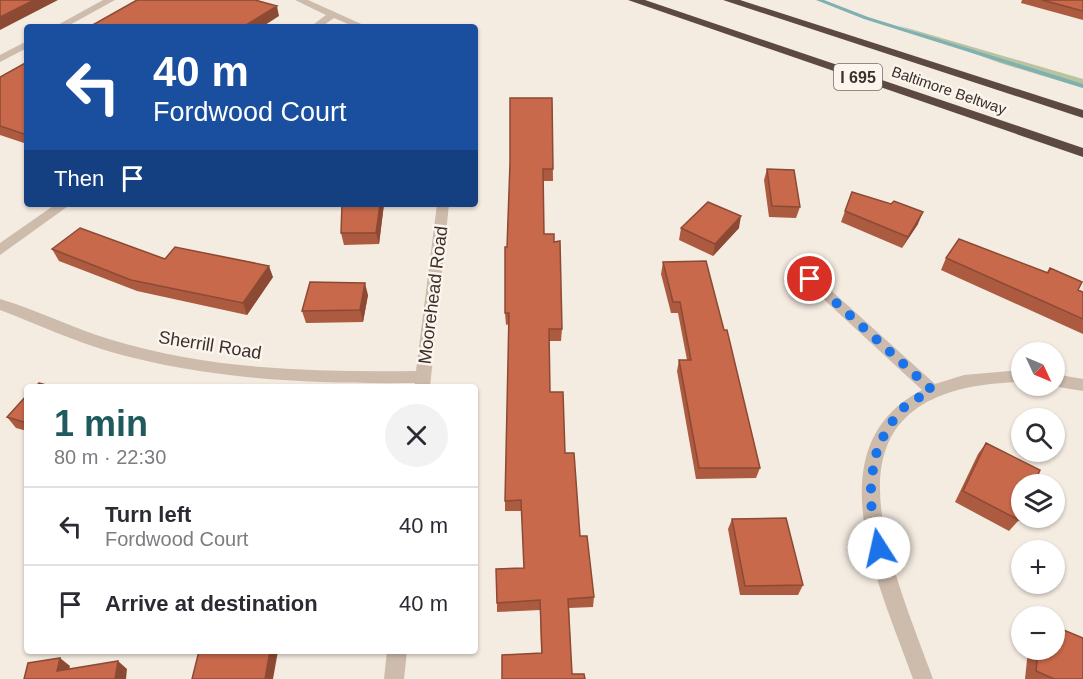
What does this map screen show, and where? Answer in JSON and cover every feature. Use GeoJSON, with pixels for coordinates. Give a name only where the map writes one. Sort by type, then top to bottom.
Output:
{"type":"FeatureCollection","features":[{"type":"Feature","properties":{"kind":"highway","name":"Baltimore Beltway"},"geometry":{"type":"LineString","coordinates":[[634,0],[1083,153]]}},
{"type":"Feature","properties":{"kind":"highway","name":"Baltimore Beltway"},"geometry":{"type":"LineString","coordinates":[[729,0],[1083,114]]}},
{"type":"Feature","properties":{"kind":"street"},"geometry":{"type":"LineString","coordinates":[[65,24],[110,0]]}},
{"type":"Feature","properties":{"kind":"street"},"geometry":{"type":"LineString","coordinates":[[300,0],[356,24]]}},
{"type":"Feature","properties":{"kind":"street"},"geometry":{"type":"LineString","coordinates":[[319,24],[333,14]]}},
{"type":"Feature","properties":{"kind":"street"},"geometry":{"type":"LineString","coordinates":[[0,58],[24,46]]}},
{"type":"Feature","properties":{"kind":"street"},"geometry":{"type":"LineString","coordinates":[[0,250],[61,207]]}},
{"type":"Feature","properties":{"kind":"street","name":"Moorehead Road"},"geometry":{"type":"LineString","coordinates":[[422,382],[443,207]]}},
{"type":"Feature","properties":{"kind":"street"},"geometry":{"type":"LineString","coordinates":[[810,279],[932,390]]}},
{"type":"Feature","properties":{"kind":"street","name":"Sherrill Road"},"geometry":{"type":"LineString","coordinates":[[0,303],[111,346],[166,359],[273,375],[422,382]]}},
{"type":"Feature","properties":{"kind":"street"},"geometry":{"type":"LineString","coordinates":[[923,679],[879,548],[870,498],[874,459],[887,428],[906,405],[932,390],[973,378],[992,375],[1011,376]]}},
{"type":"Feature","properties":{"kind":"street"},"geometry":{"type":"LineString","coordinates":[[1065,382],[1083,385]]}},
{"type":"Feature","properties":{"kind":"street"},"geometry":{"type":"LineString","coordinates":[[394,679],[397,654]]}},
{"type":"Feature","properties":{"kind":"green space"},"geometry":{"type":"Polygon","coordinates":[[[897,25],[1083,79],[1083,88],[1000,63],[897,25]]]}},
{"type":"Feature","properties":{"kind":"building"},"geometry":{"type":"Polygon","coordinates":[[[0,0],[34,0],[0,17],[0,0]]]}},
{"type":"Feature","properties":{"kind":"building"},"geometry":{"type":"Polygon","coordinates":[[[137,0],[255,0],[277,6],[248,24],[94,24],[137,0]]]}},
{"type":"Feature","properties":{"kind":"building"},"geometry":{"type":"Polygon","coordinates":[[[1042,0],[1083,0],[1083,11],[1042,0]]]}},
{"type":"Feature","properties":{"kind":"building"},"geometry":{"type":"Polygon","coordinates":[[[24,64],[24,134],[0,126],[0,77],[24,64]]]}},
{"type":"Feature","properties":{"kind":"building"},"geometry":{"type":"Polygon","coordinates":[[[510,98],[552,98],[553,169],[543,169],[544,234],[554,234],[554,242],[560,241],[562,329],[549,329],[550,392],[563,392],[565,453],[574,453],[580,536],[587,536],[594,597],[568,599],[572,674],[584,674],[585,679],[502,679],[502,655],[542,653],[540,600],[497,603],[496,569],[524,568],[521,500],[505,501],[509,313],[505,313],[505,247],[507,247],[510,163],[510,98]]]}},
{"type":"Feature","properties":{"kind":"building"},"geometry":{"type":"Polygon","coordinates":[[[767,169],[794,170],[800,207],[772,206],[767,169]]]}},
{"type":"Feature","properties":{"kind":"building"},"geometry":{"type":"Polygon","coordinates":[[[852,192],[891,204],[894,201],[923,212],[908,237],[845,211],[852,192]]]}},
{"type":"Feature","properties":{"kind":"building"},"geometry":{"type":"Polygon","coordinates":[[[708,202],[741,216],[715,244],[681,228],[708,202]]]}},
{"type":"Feature","properties":{"kind":"building"},"geometry":{"type":"Polygon","coordinates":[[[342,207],[380,207],[376,233],[341,233],[342,207]]]}},
{"type":"Feature","properties":{"kind":"building"},"geometry":{"type":"Polygon","coordinates":[[[80,228],[165,259],[175,247],[269,266],[243,303],[131,280],[52,249],[80,228]]]}},
{"type":"Feature","properties":{"kind":"building"},"geometry":{"type":"Polygon","coordinates":[[[959,239],[1048,273],[1050,268],[1082,282],[1078,290],[1083,292],[1083,319],[946,258],[959,239]]]}},
{"type":"Feature","properties":{"kind":"building"},"geometry":{"type":"Polygon","coordinates":[[[706,261],[724,330],[727,330],[760,468],[699,468],[679,360],[691,360],[680,302],[673,302],[663,262],[706,261]]]}},
{"type":"Feature","properties":{"kind":"building"},"geometry":{"type":"Polygon","coordinates":[[[310,282],[365,283],[360,310],[302,311],[310,282]]]}},
{"type":"Feature","properties":{"kind":"building"},"geometry":{"type":"Polygon","coordinates":[[[24,398],[24,422],[7,417],[24,398]]]}},
{"type":"Feature","properties":{"kind":"building"},"geometry":{"type":"Polygon","coordinates":[[[986,443],[1011,456],[1011,462],[1024,462],[1040,470],[1038,474],[1011,474],[1011,516],[963,491],[986,443]]]}},
{"type":"Feature","properties":{"kind":"building"},"geometry":{"type":"Polygon","coordinates":[[[786,518],[803,585],[745,586],[732,519],[786,518]]]}},
{"type":"Feature","properties":{"kind":"building"},"geometry":{"type":"Polygon","coordinates":[[[1065,631],[1083,638],[1083,679],[1054,679],[1036,671],[1037,660],[1065,660],[1065,631]]]}},
{"type":"Feature","properties":{"kind":"building"},"geometry":{"type":"Polygon","coordinates":[[[198,654],[269,654],[265,679],[192,679],[198,654]]]}},
{"type":"Feature","properties":{"kind":"building"},"geometry":{"type":"Polygon","coordinates":[[[60,658],[57,671],[118,661],[115,679],[24,679],[28,663],[60,658]]]}},
{"type":"Feature","properties":{"kind":"waterway"},"geometry":{"type":"LineString","coordinates":[[819,0],[866,18],[1083,86]]}},
{"type":"Feature","properties":{"kind":"route"},"geometry":{"type":"LineString","coordinates":[[810,279],[932,390],[906,405],[887,428],[874,459],[870,498],[879,548]]}}]}
